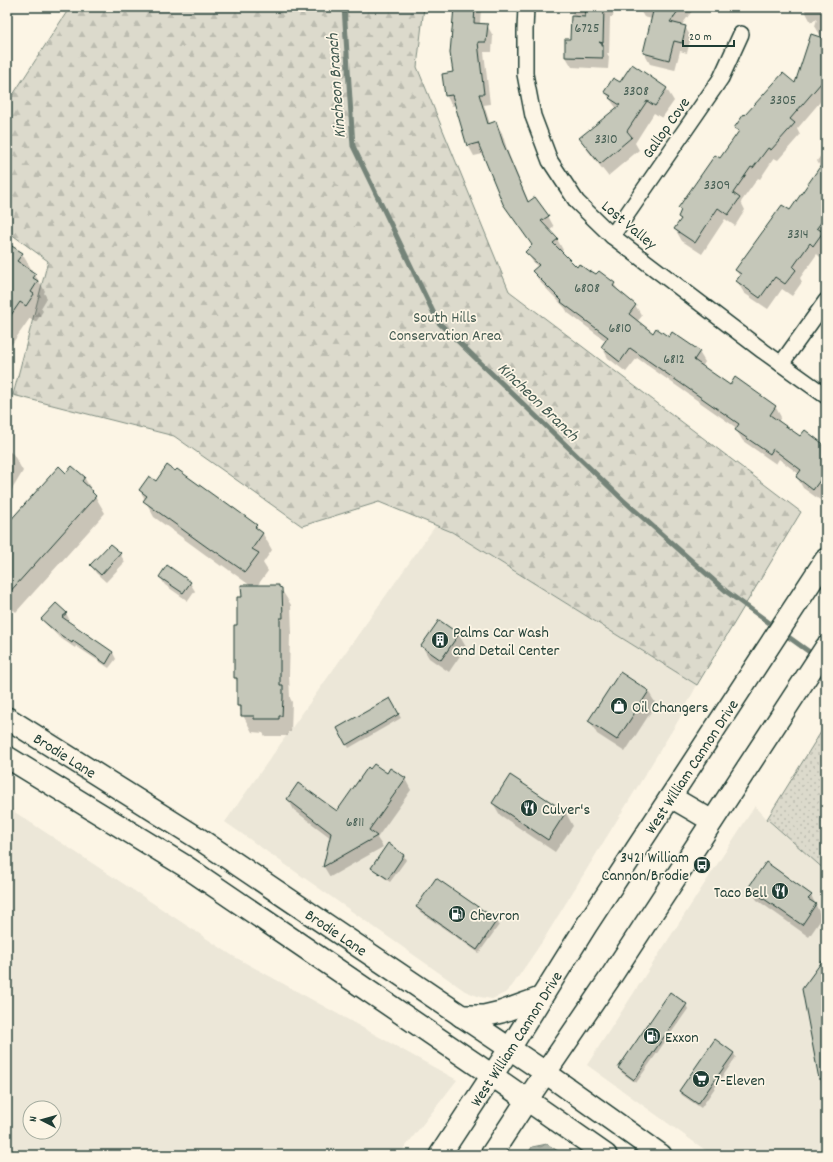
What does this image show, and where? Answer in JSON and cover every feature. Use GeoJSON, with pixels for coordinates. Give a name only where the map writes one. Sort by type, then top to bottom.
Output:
{"type":"FeatureCollection","features":[{"type":"Feature","properties":{"kind":"main road","name":"West William Cannon Drive"},"geometry":{"type":"LineString","coordinates":[[440,1155],[510,1048],[540,998],[826,559]]}},
{"type":"Feature","properties":{"kind":"main road"},"geometry":{"type":"LineString","coordinates":[[491,1155],[612,975],[826,647]]}},
{"type":"Feature","properties":{"kind":"main road","name":"Brodie Lane"},"geometry":{"type":"LineString","coordinates":[[7,718],[201,840],[510,1048],[661,1155]]}},
{"type":"Feature","properties":{"kind":"main road","name":"Brodie Lane"},"geometry":{"type":"LineString","coordinates":[[7,757],[185,866],[492,1075],[606,1155]]}},
{"type":"Feature","properties":{"kind":"main road"},"geometry":{"type":"LineString","coordinates":[[671,797],[712,821]]}},
{"type":"Feature","properties":{"kind":"main road"},"geometry":{"type":"LineString","coordinates":[[461,1016],[484,1016],[501,1012],[540,998]]}},
{"type":"Feature","properties":{"kind":"street","name":"Lost Valley"},"geometry":{"type":"LineString","coordinates":[[526,7],[525,74],[533,116],[550,161],[577,202],[612,236],[781,364],[826,396]]}},
{"type":"Feature","properties":{"kind":"street","name":"Gallop Cove"},"geometry":{"type":"LineString","coordinates":[[612,236],[721,78],[741,34]]}},
{"type":"Feature","properties":{"kind":"street"},"geometry":{"type":"LineString","coordinates":[[781,364],[826,301]]}},
{"type":"Feature","properties":{"kind":"shaded area"},"geometry":{"type":"Polygon","coordinates":[[[436,525],[452,532],[697,685],[678,721],[542,942],[512,986],[505,993],[492,999],[480,997],[465,991],[225,822],[436,525]]]}},
{"type":"Feature","properties":{"kind":"shaded area"},"geometry":{"type":"Polygon","coordinates":[[[755,806],[767,819],[826,871],[826,1155],[712,1155],[587,1065],[755,806]]]}},
{"type":"Feature","properties":{"kind":"shaded area"},"geometry":{"type":"Polygon","coordinates":[[[7,807],[233,956],[457,1080],[399,1155],[7,1155],[7,807]]]}},
{"type":"Feature","properties":{"kind":"green space","name":"South Hills Conservation Area"},"geometry":{"type":"Polygon","coordinates":[[[70,7],[424,7],[417,67],[509,291],[801,512],[697,685],[452,532],[379,502],[302,526],[174,436],[13,395],[48,261],[7,231],[7,104],[70,7]]]}},
{"type":"Feature","properties":{"kind":"green space"},"geometry":{"type":"Polygon","coordinates":[[[826,724],[826,871],[767,819],[826,724]]]}},
{"type":"Feature","properties":{"kind":"water"},"geometry":{"type":"Polygon","coordinates":[[[547,1144],[564,1155],[527,1155],[532,1147],[547,1144]]]}},
{"type":"Feature","properties":{"kind":"building"},"geometry":{"type":"Polygon","coordinates":[[[454,7],[475,7],[474,23],[488,24],[486,42],[478,42],[484,94],[479,94],[488,124],[496,121],[503,143],[528,202],[535,197],[549,216],[541,221],[558,239],[553,243],[577,267],[579,264],[590,272],[591,271],[596,274],[599,271],[615,283],[613,286],[636,305],[629,314],[653,333],[656,328],[669,337],[672,332],[700,351],[694,360],[730,385],[735,377],[776,406],[770,415],[800,436],[805,430],[826,446],[826,472],[813,490],[796,477],[801,470],[773,449],[770,454],[735,430],[739,424],[630,348],[620,362],[601,347],[608,337],[561,302],[562,301],[532,271],[539,265],[525,252],[532,245],[503,204],[478,143],[467,146],[452,95],[445,96],[442,74],[453,72],[450,53],[454,7]]]}},
{"type":"Feature","properties":{"kind":"building"},"geometry":{"type":"Polygon","coordinates":[[[586,7],[604,7],[603,43],[599,42],[603,45],[603,58],[565,57],[565,39],[570,39],[571,16],[585,17],[586,7]]]}},
{"type":"Feature","properties":{"kind":"building"},"geometry":{"type":"Polygon","coordinates":[[[654,7],[681,7],[670,22],[686,26],[682,43],[674,41],[669,60],[643,53],[654,7]]]}},
{"type":"Feature","properties":{"kind":"building"},"geometry":{"type":"Polygon","coordinates":[[[811,34],[826,39],[826,85],[821,83],[790,119],[795,123],[771,150],[768,148],[753,168],[751,167],[733,193],[740,198],[728,215],[718,208],[695,243],[674,229],[681,219],[678,217],[681,210],[678,208],[715,155],[720,158],[739,131],[734,128],[744,114],[745,115],[783,73],[795,83],[811,34]]]}},
{"type":"Feature","properties":{"kind":"building"},"geometry":{"type":"Polygon","coordinates":[[[632,64],[667,88],[655,106],[647,101],[627,131],[632,137],[600,164],[579,138],[620,105],[609,98],[611,96],[604,92],[613,78],[620,82],[632,64]]]}},
{"type":"Feature","properties":{"kind":"building"},"geometry":{"type":"Polygon","coordinates":[[[826,158],[826,216],[817,228],[823,232],[813,246],[810,243],[793,267],[796,270],[785,284],[775,277],[760,298],[736,281],[741,274],[735,270],[782,205],[790,210],[826,158]]]}},
{"type":"Feature","properties":{"kind":"building"},"geometry":{"type":"Polygon","coordinates":[[[7,243],[23,253],[17,261],[36,274],[33,278],[38,281],[31,292],[34,294],[26,306],[20,302],[7,321],[7,243]]]}},
{"type":"Feature","properties":{"kind":"building"},"geometry":{"type":"Polygon","coordinates":[[[167,465],[175,471],[177,469],[223,502],[224,501],[257,525],[255,527],[263,533],[252,549],[259,553],[245,572],[212,549],[211,550],[143,501],[147,496],[139,490],[149,476],[156,481],[167,465]]]}},
{"type":"Feature","properties":{"kind":"building"},"geometry":{"type":"Polygon","coordinates":[[[59,466],[66,473],[72,466],[85,477],[82,481],[93,491],[92,492],[96,496],[7,595],[7,524],[59,466]]]}},
{"type":"Feature","properties":{"kind":"building"},"geometry":{"type":"Polygon","coordinates":[[[110,544],[121,553],[101,575],[90,565],[110,544]]]}},
{"type":"Feature","properties":{"kind":"building"},"geometry":{"type":"Polygon","coordinates":[[[167,565],[191,582],[183,593],[159,577],[167,565]]]}},
{"type":"Feature","properties":{"kind":"building"},"geometry":{"type":"Polygon","coordinates":[[[241,585],[279,585],[279,587],[282,588],[283,618],[280,618],[280,685],[283,685],[283,698],[282,716],[279,716],[279,719],[254,719],[254,716],[241,716],[241,706],[237,706],[237,678],[234,678],[234,625],[237,625],[237,597],[242,597],[241,585]]]}},
{"type":"Feature","properties":{"kind":"building"},"geometry":{"type":"Polygon","coordinates":[[[56,603],[67,613],[62,617],[113,652],[106,664],[73,641],[72,643],[41,619],[56,603]]]}},
{"type":"Feature","properties":{"kind":"building","name":"Palms Car Wash and Detail Center"},"geometry":{"type":"Polygon","coordinates":[[[439,620],[459,634],[441,660],[421,646],[439,620]]]}},
{"type":"Feature","properties":{"kind":"building","name":"Oil Changers"},"geometry":{"type":"Polygon","coordinates":[[[620,672],[649,691],[617,740],[588,721],[620,672]]]}},
{"type":"Feature","properties":{"kind":"building"},"geometry":{"type":"Polygon","coordinates":[[[390,698],[399,714],[346,745],[337,728],[390,698]]]}},
{"type":"Feature","properties":{"kind":"building"},"geometry":{"type":"Polygon","coordinates":[[[374,764],[387,773],[390,768],[406,778],[369,830],[377,836],[323,867],[331,833],[287,799],[298,783],[337,811],[368,767],[370,769],[374,764]]]}},
{"type":"Feature","properties":{"kind":"building","name":"Culver's"},"geometry":{"type":"Polygon","coordinates":[[[510,775],[566,812],[548,840],[492,803],[510,775]]]}},
{"type":"Feature","properties":{"kind":"building"},"geometry":{"type":"Polygon","coordinates":[[[388,843],[404,855],[388,879],[371,868],[388,843]]]}},
{"type":"Feature","properties":{"kind":"building","name":"Taco Bell"},"geometry":{"type":"Polygon","coordinates":[[[766,862],[812,895],[808,899],[816,904],[802,925],[748,888],[766,862]]]}},
{"type":"Feature","properties":{"kind":"building","name":"Chevron"},"geometry":{"type":"Polygon","coordinates":[[[436,878],[497,920],[477,950],[416,907],[436,878]]]}},
{"type":"Feature","properties":{"kind":"building"},"geometry":{"type":"Polygon","coordinates":[[[826,956],[826,1079],[819,1079],[802,989],[826,956]]]}},
{"type":"Feature","properties":{"kind":"building","name":"Exxon"},"geometry":{"type":"Polygon","coordinates":[[[670,992],[687,1004],[634,1080],[618,1068],[670,992]]]}},
{"type":"Feature","properties":{"kind":"building","name":"7-Eleven"},"geometry":{"type":"Polygon","coordinates":[[[715,1039],[734,1053],[698,1104],[679,1091],[715,1039]]]}},
{"type":"Feature","properties":{"kind":"waterway","name":"Kincheon Branch"},"geometry":{"type":"LineString","coordinates":[[344,7],[353,146],[438,322],[623,500],[727,592],[775,627]]}},
{"type":"Feature","properties":{"kind":"waterway","name":"Kincheon Branch"},"geometry":{"type":"LineString","coordinates":[[783,633],[815,656]]}},
{"type":"Feature","properties":{"kind":"place","name":"Palms Car Wash and Detail Center"},"geometry":{"type":"Point","coordinates":[440,640]}},
{"type":"Feature","properties":{"kind":"place","name":"Oil Changers"},"geometry":{"type":"Point","coordinates":[619,706]}},
{"type":"Feature","properties":{"kind":"place","name":"Culver's"},"geometry":{"type":"Point","coordinates":[529,808]}},
{"type":"Feature","properties":{"kind":"place","name":"3421 William Cannon/Brodie"},"geometry":{"type":"Point","coordinates":[702,865]}},
{"type":"Feature","properties":{"kind":"place","name":"Taco Bell"},"geometry":{"type":"Point","coordinates":[780,891]}},
{"type":"Feature","properties":{"kind":"place","name":"Chevron"},"geometry":{"type":"Point","coordinates":[457,914]}},
{"type":"Feature","properties":{"kind":"place","name":"Exxon"},"geometry":{"type":"Point","coordinates":[652,1036]}},
{"type":"Feature","properties":{"kind":"place","name":"7-Eleven"},"geometry":{"type":"Point","coordinates":[701,1079]}}]}
